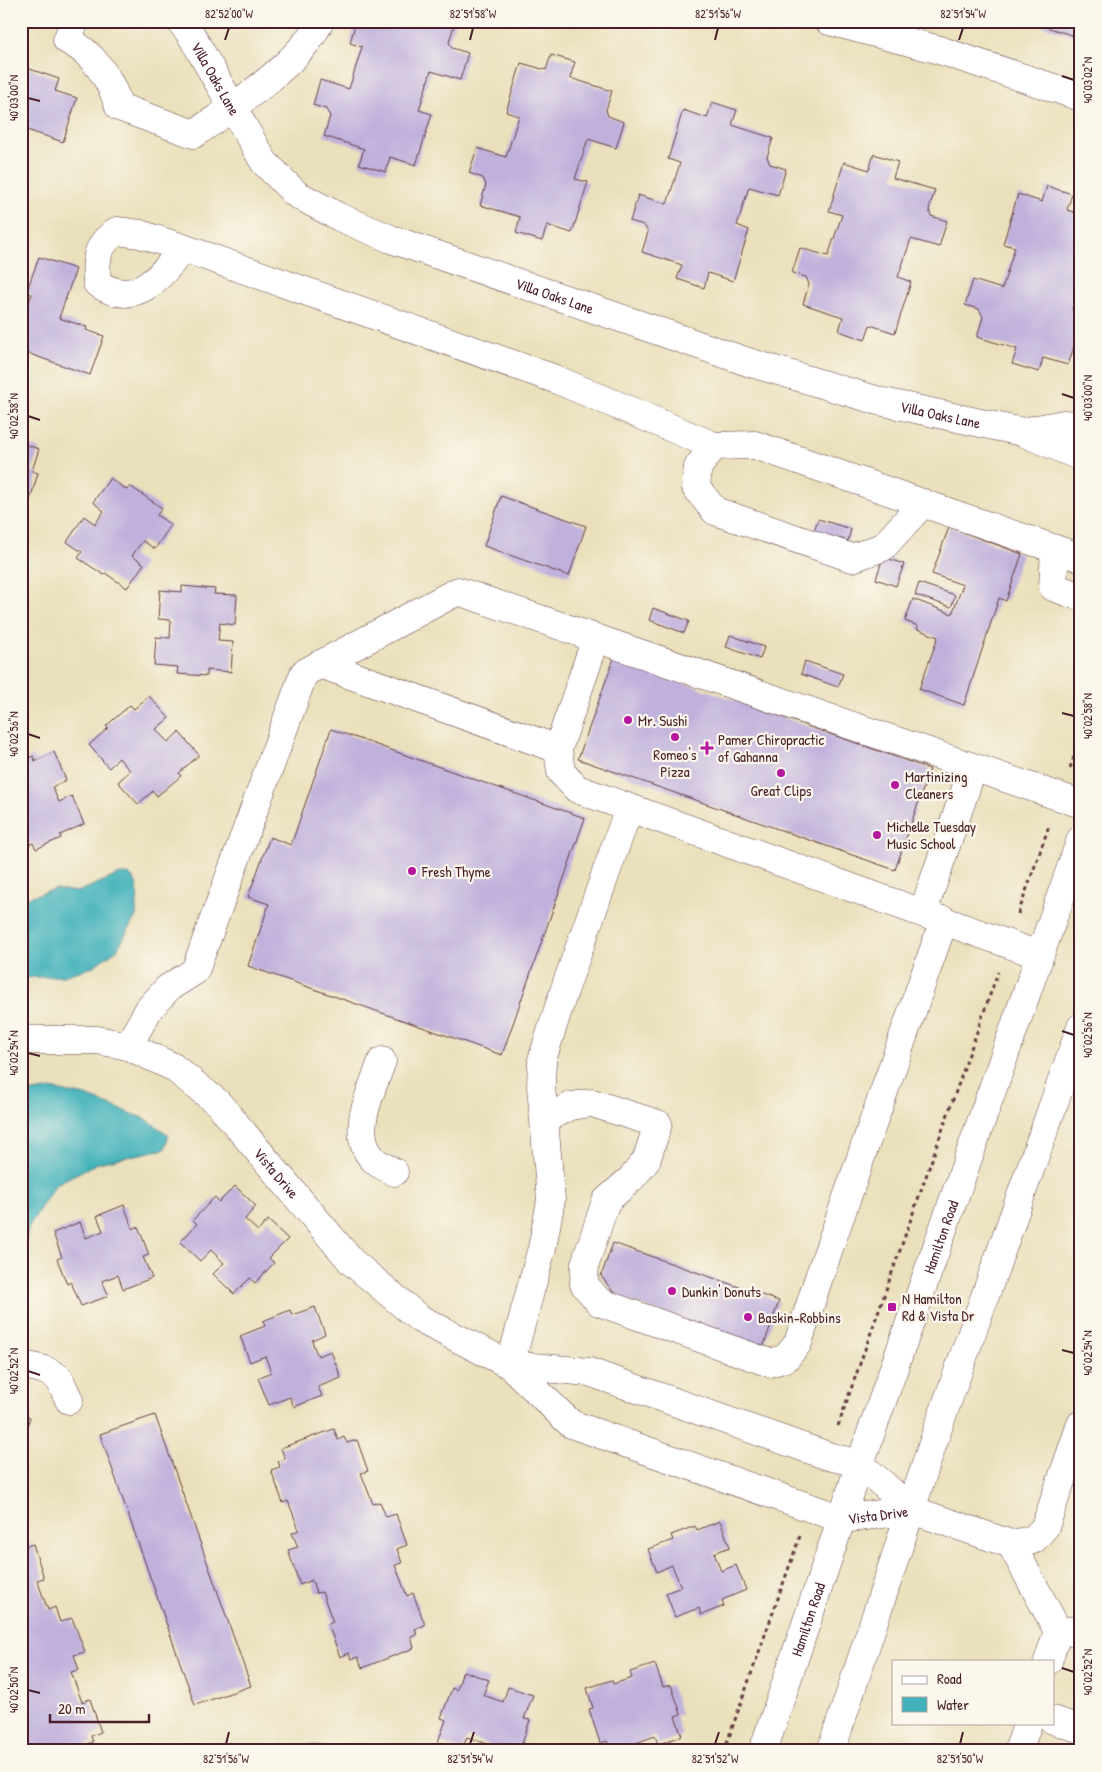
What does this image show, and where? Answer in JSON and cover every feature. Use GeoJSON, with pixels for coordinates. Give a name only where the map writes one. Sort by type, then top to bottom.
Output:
{"type":"FeatureCollection","features":[{"type":"Feature","properties":{"kind":"street"},"geometry":{"type":"LineString","coordinates":[[75,21],[67,40],[89,55],[104,73],[114,90],[119,107],[194,134],[233,107],[304,47],[320,21]]}},
{"type":"Feature","properties":{"kind":"street","name":"Villa Oaks Lane"},"geometry":{"type":"LineString","coordinates":[[180,21],[190,33],[264,162],[296,194],[339,217],[391,239],[748,362],[879,401],[1022,432],[1081,457]]}},
{"type":"Feature","properties":{"kind":"street"},"geometry":{"type":"LineString","coordinates":[[829,21],[936,49],[1081,97]]}},
{"type":"Feature","properties":{"kind":"street"},"geometry":{"type":"LineString","coordinates":[[183,248],[555,379],[714,446],[755,445],[1081,558]]}},
{"type":"Feature","properties":{"kind":"street","name":"Villa Oaks Lane"},"geometry":{"type":"LineString","coordinates":[[1022,432],[1063,424],[1081,425]]}},
{"type":"Feature","properties":{"kind":"street"},"geometry":{"type":"LineString","coordinates":[[714,446],[698,466],[696,488],[715,511],[852,558],[883,546],[923,503]]}},
{"type":"Feature","properties":{"kind":"street"},"geometry":{"type":"LineString","coordinates":[[1055,549],[1052,587],[1081,597]]}},
{"type":"Feature","properties":{"kind":"street"},"geometry":{"type":"LineString","coordinates":[[128,1046],[149,1009],[168,988],[195,971],[304,673],[458,591],[1070,800]]}},
{"type":"Feature","properties":{"kind":"street"},"geometry":{"type":"LineString","coordinates":[[596,638],[558,749],[561,772],[577,789],[1039,955]]}},
{"type":"Feature","properties":{"kind":"street"},"geometry":{"type":"LineString","coordinates":[[320,664],[558,749]]}},
{"type":"Feature","properties":{"kind":"street"},"geometry":{"type":"LineString","coordinates":[[545,1119],[572,1106],[592,1103],[658,1124],[646,1161],[631,1179],[606,1200],[584,1264],[584,1284],[599,1302],[770,1363],[786,1358],[798,1343],[933,916],[972,768]]}},
{"type":"Feature","properties":{"kind":"street"},"geometry":{"type":"LineString","coordinates":[[510,1365],[542,1248],[551,1200],[541,1086],[542,1060],[564,991],[629,808]]}},
{"type":"Feature","properties":{"kind":"street","name":"Hamilton Road"},"geometry":{"type":"LineString","coordinates":[[763,1751],[860,1464],[1081,839]]}},
{"type":"Feature","properties":{"kind":"street"},"geometry":{"type":"LineString","coordinates":[[831,1751],[943,1416],[1081,1027]]}},
{"type":"Feature","properties":{"kind":"street","name":"Vista Drive"},"geometry":{"type":"LineString","coordinates":[[21,1040],[97,1040],[128,1046],[173,1067],[218,1103],[351,1261],[420,1319],[510,1365],[571,1424],[842,1519],[912,1510]]}},
{"type":"Feature","properties":{"kind":"street"},"geometry":{"type":"LineString","coordinates":[[382,1061],[364,1114],[362,1141],[374,1160],[394,1172]]}},
{"type":"Feature","properties":{"kind":"street"},"geometry":{"type":"LineString","coordinates":[[21,1364],[45,1370],[58,1378],[69,1400]]}},
{"type":"Feature","properties":{"kind":"street","name":"Vista Drive"},"geometry":{"type":"LineString","coordinates":[[510,1365],[589,1372],[828,1456],[860,1464],[912,1510]]}},
{"type":"Feature","properties":{"kind":"street"},"geometry":{"type":"LineString","coordinates":[[912,1510],[1011,1544],[1033,1540],[1045,1527],[1081,1424]]}},
{"type":"Feature","properties":{"kind":"street"},"geometry":{"type":"LineString","coordinates":[[1011,1544],[1069,1631],[1049,1660]]}},
{"type":"Feature","properties":{"kind":"street"},"geometry":{"type":"LineString","coordinates":[[1054,1720],[1081,1729]]}},
{"type":"Feature","properties":{"kind":"street"},"geometry":{"type":"LineString","coordinates":[[1018,1751],[1028,1724]]}},
{"type":"Feature","properties":{"kind":"path"},"geometry":{"type":"LineString","coordinates":[[828,1456],[1008,943],[1070,800],[1081,738]]}},
{"type":"Feature","properties":{"kind":"path"},"geometry":{"type":"LineString","coordinates":[[724,1751],[809,1507]]}},
{"type":"Feature","properties":{"kind":"green space"},"geometry":{"type":"Polygon","coordinates":[[[310,1744],[341,1751],[283,1751],[310,1744]]]}},
{"type":"Feature","properties":{"kind":"water"},"geometry":{"type":"Polygon","coordinates":[[[120,874],[129,874],[136,882],[138,894],[136,916],[117,950],[92,967],[64,976],[21,978],[21,899],[56,889],[77,892],[120,874]]]}},
{"type":"Feature","properties":{"kind":"water"},"geometry":{"type":"Polygon","coordinates":[[[51,1089],[86,1096],[146,1119],[169,1135],[165,1149],[98,1163],[56,1184],[29,1226],[23,1254],[26,1271],[21,1283],[21,1094],[51,1089]]]}},
{"type":"Feature","properties":{"kind":"building"},"geometry":{"type":"Polygon","coordinates":[[[356,21],[455,22],[449,42],[452,48],[468,53],[460,80],[431,71],[419,110],[432,114],[416,165],[390,157],[386,172],[359,164],[364,149],[324,136],[330,116],[326,109],[313,105],[320,80],[349,89],[362,47],[350,43],[356,21]]]}},
{"type":"Feature","properties":{"kind":"building"},"geometry":{"type":"Polygon","coordinates":[[[1081,21],[1081,38],[1030,22],[1081,21]]]}},
{"type":"Feature","properties":{"kind":"building"},"geometry":{"type":"Polygon","coordinates":[[[551,55],[575,62],[570,78],[612,91],[606,110],[608,116],[624,122],[616,148],[588,139],[575,179],[588,182],[572,233],[547,225],[542,241],[516,233],[520,217],[480,205],[486,185],[483,178],[469,173],[477,148],[506,157],[519,116],[506,112],[521,63],[546,70],[551,55]]]}},
{"type":"Feature","properties":{"kind":"building"},"geometry":{"type":"Polygon","coordinates":[[[21,66],[59,79],[55,91],[77,98],[63,142],[21,128],[21,66]]]}},
{"type":"Feature","properties":{"kind":"building"},"geometry":{"type":"Polygon","coordinates":[[[712,102],[737,110],[732,125],[773,138],[767,157],[770,164],[786,169],[778,195],[749,187],[737,225],[749,230],[733,281],[708,273],[704,288],[677,279],[682,265],[642,252],[648,232],[644,225],[630,221],[638,195],[667,204],[680,163],[668,159],[683,110],[707,118],[712,102]]]}},
{"type":"Feature","properties":{"kind":"building"},"geometry":{"type":"Polygon","coordinates":[[[874,154],[898,162],[893,178],[935,190],[929,209],[931,216],[947,221],[939,247],[911,239],[898,277],[911,282],[895,333],[870,325],[865,340],[839,331],[843,317],[803,304],[809,284],[806,277],[792,273],[800,248],[828,256],[842,215],[829,211],[844,162],[869,170],[874,154]]]}},
{"type":"Feature","properties":{"kind":"building"},"geometry":{"type":"Polygon","coordinates":[[[1047,186],[1072,194],[1067,210],[1081,214],[1081,282],[1072,310],[1081,313],[1081,325],[1068,365],[1043,358],[1039,372],[1012,364],[1017,349],[977,337],[983,317],[979,309],[965,305],[973,280],[1002,289],[1015,247],[1003,244],[1018,194],[1042,202],[1047,186]]]}},
{"type":"Feature","properties":{"kind":"building"},"geometry":{"type":"Polygon","coordinates":[[[39,257],[76,269],[59,318],[87,327],[86,330],[104,336],[90,375],[21,351],[21,312],[22,309],[26,310],[32,294],[26,293],[39,257]]]}},
{"type":"Feature","properties":{"kind":"building"},"geometry":{"type":"Polygon","coordinates":[[[21,443],[39,449],[32,471],[38,473],[27,510],[21,509],[21,443]]]}},
{"type":"Feature","properties":{"kind":"building"},"geometry":{"type":"Polygon","coordinates":[[[110,478],[127,490],[130,486],[162,508],[157,515],[171,525],[155,549],[143,541],[138,547],[132,556],[144,564],[127,588],[78,558],[82,552],[67,542],[84,516],[95,524],[104,511],[93,502],[110,478]]]}},
{"type":"Feature","properties":{"kind":"building"},"geometry":{"type":"Polygon","coordinates":[[[501,496],[586,526],[569,576],[484,546],[501,496]]]}},
{"type":"Feature","properties":{"kind":"building"},"geometry":{"type":"Polygon","coordinates":[[[818,519],[851,529],[848,541],[814,531],[818,519]]]}},
{"type":"Feature","properties":{"kind":"building"},"geometry":{"type":"Polygon","coordinates":[[[949,527],[1022,554],[1006,601],[999,598],[964,705],[919,689],[938,637],[917,629],[918,626],[905,621],[913,599],[952,614],[963,585],[932,574],[949,527]]]}},
{"type":"Feature","properties":{"kind":"building"},"geometry":{"type":"Polygon","coordinates":[[[883,557],[904,564],[896,586],[876,579],[883,557]]]}},
{"type":"Feature","properties":{"kind":"building"},"geometry":{"type":"Polygon","coordinates":[[[919,583],[955,595],[951,607],[915,595],[919,583]]]}},
{"type":"Feature","properties":{"kind":"building"},"geometry":{"type":"Polygon","coordinates":[[[182,586],[215,589],[214,594],[237,595],[235,625],[220,623],[218,641],[233,642],[231,672],[207,670],[207,676],[177,674],[178,667],[154,665],[156,637],[170,638],[171,620],[158,619],[160,590],[182,592],[182,586]]]}},
{"type":"Feature","properties":{"kind":"building"},"geometry":{"type":"Polygon","coordinates":[[[653,608],[689,621],[684,633],[649,620],[653,608]]]}},
{"type":"Feature","properties":{"kind":"building"},"geometry":{"type":"Polygon","coordinates":[[[730,635],[764,647],[760,659],[726,647],[730,635]]]}},
{"type":"Feature","properties":{"kind":"building"},"geometry":{"type":"Polygon","coordinates":[[[614,658],[930,769],[895,870],[578,759],[614,658]]]}},
{"type":"Feature","properties":{"kind":"building"},"geometry":{"type":"Polygon","coordinates":[[[805,661],[843,674],[838,687],[801,674],[805,661]]]}},
{"type":"Feature","properties":{"kind":"building"},"geometry":{"type":"Polygon","coordinates":[[[149,696],[169,718],[156,729],[161,735],[168,742],[179,732],[199,755],[179,773],[181,776],[157,796],[153,791],[138,804],[118,782],[130,771],[119,758],[109,768],[89,745],[108,728],[106,726],[130,705],[134,709],[149,696]]]}},
{"type":"Feature","properties":{"kind":"building","name":"Fresh Thyme"},"geometry":{"type":"Polygon","coordinates":[[[331,729],[585,818],[502,1055],[248,966],[269,904],[248,897],[270,837],[291,845],[331,729]]]}},
{"type":"Feature","properties":{"kind":"building"},"geometry":{"type":"Polygon","coordinates":[[[54,752],[66,780],[52,787],[59,802],[72,796],[84,824],[60,835],[61,838],[36,849],[33,843],[21,848],[21,762],[33,756],[35,761],[54,752]]]}},
{"type":"Feature","properties":{"kind":"building"},"geometry":{"type":"Polygon","coordinates":[[[235,1186],[256,1206],[245,1219],[258,1231],[268,1220],[288,1239],[269,1258],[274,1263],[255,1283],[250,1278],[234,1294],[213,1274],[224,1263],[211,1250],[200,1261],[180,1242],[197,1224],[193,1220],[215,1197],[219,1202],[235,1186]]]}},
{"type":"Feature","properties":{"kind":"building"},"geometry":{"type":"Polygon","coordinates":[[[124,1205],[133,1229],[138,1226],[149,1255],[143,1257],[152,1278],[123,1289],[118,1275],[102,1281],[108,1294],[106,1297],[81,1306],[71,1282],[67,1284],[57,1259],[62,1257],[53,1233],[80,1222],[86,1238],[103,1231],[97,1216],[124,1205]]]}},
{"type":"Feature","properties":{"kind":"building","name":"Dunkin' Donuts"},"geometry":{"type":"Polygon","coordinates":[[[613,1243],[779,1301],[763,1348],[617,1297],[601,1276],[613,1243]]]}},
{"type":"Feature","properties":{"kind":"building"},"geometry":{"type":"Polygon","coordinates":[[[315,1307],[325,1334],[312,1340],[314,1347],[318,1356],[331,1351],[341,1378],[318,1387],[322,1396],[294,1407],[290,1397],[269,1405],[258,1378],[271,1372],[265,1356],[250,1362],[240,1336],[265,1326],[263,1321],[290,1310],[292,1315],[315,1307]]]}},
{"type":"Feature","properties":{"kind":"building"},"geometry":{"type":"Polygon","coordinates":[[[21,1414],[30,1417],[22,1442],[21,1442],[21,1414]]]}},
{"type":"Feature","properties":{"kind":"building"},"geometry":{"type":"Polygon","coordinates":[[[155,1415],[251,1686],[195,1705],[100,1434],[155,1415]]]}},
{"type":"Feature","properties":{"kind":"building"},"geometry":{"type":"Polygon","coordinates":[[[334,1429],[338,1440],[344,1437],[347,1443],[357,1440],[368,1471],[361,1473],[373,1504],[380,1502],[386,1517],[396,1514],[407,1545],[397,1549],[402,1563],[395,1565],[407,1596],[413,1593],[425,1625],[415,1629],[417,1635],[411,1637],[414,1648],[362,1668],[358,1657],[351,1659],[349,1653],[340,1657],[328,1624],[333,1622],[322,1592],[316,1593],[312,1580],[300,1585],[288,1550],[298,1547],[292,1533],[299,1530],[288,1501],[283,1503],[271,1470],[280,1467],[278,1461],[285,1459],[281,1448],[334,1429]]]}},
{"type":"Feature","properties":{"kind":"building"},"geometry":{"type":"Polygon","coordinates":[[[720,1521],[730,1547],[714,1553],[721,1571],[736,1565],[746,1590],[722,1600],[724,1606],[701,1615],[699,1608],[675,1617],[666,1593],[681,1587],[672,1565],[657,1572],[648,1549],[673,1540],[671,1535],[695,1526],[697,1530],[720,1521]]]}},
{"type":"Feature","properties":{"kind":"building"},"geometry":{"type":"Polygon","coordinates":[[[33,1544],[44,1578],[37,1580],[48,1610],[55,1607],[60,1622],[72,1618],[85,1652],[74,1655],[79,1670],[71,1672],[82,1702],[90,1699],[101,1732],[91,1736],[93,1742],[87,1744],[88,1751],[21,1751],[21,1548],[33,1544]]]}},
{"type":"Feature","properties":{"kind":"building"},"geometry":{"type":"Polygon","coordinates":[[[655,1664],[663,1687],[671,1685],[681,1714],[675,1716],[682,1736],[658,1744],[655,1736],[636,1743],[637,1751],[610,1751],[607,1741],[600,1743],[589,1709],[593,1708],[587,1688],[612,1680],[613,1684],[632,1678],[630,1672],[655,1664]]]}},
{"type":"Feature","properties":{"kind":"building"},"geometry":{"type":"Polygon","coordinates":[[[463,1671],[489,1680],[483,1695],[503,1702],[508,1687],[533,1695],[524,1719],[530,1720],[520,1750],[514,1748],[513,1751],[485,1751],[488,1744],[467,1737],[462,1750],[438,1742],[446,1720],[441,1718],[452,1688],[457,1690],[463,1671]]]}},
{"type":"Feature","properties":{"kind":"place","name":"Mr. Sushi"},"geometry":{"type":"Point","coordinates":[628,720]}},
{"type":"Feature","properties":{"kind":"place","name":"Romeo's Pizza"},"geometry":{"type":"Point","coordinates":[675,737]}},
{"type":"Feature","properties":{"kind":"place","name":"Pamer Chiropractic of Gahanna"},"geometry":{"type":"Point","coordinates":[707,748]}},
{"type":"Feature","properties":{"kind":"place","name":"Great Clips"},"geometry":{"type":"Point","coordinates":[781,773]}},
{"type":"Feature","properties":{"kind":"place","name":"Martinizing Cleaners"},"geometry":{"type":"Point","coordinates":[895,785]}},
{"type":"Feature","properties":{"kind":"place","name":"Michelle Tuesday Music School"},"geometry":{"type":"Point","coordinates":[877,835]}},
{"type":"Feature","properties":{"kind":"place","name":"Fresh Thyme"},"geometry":{"type":"Point","coordinates":[412,871]}},
{"type":"Feature","properties":{"kind":"place","name":"Dunkin' Donuts"},"geometry":{"type":"Point","coordinates":[672,1291]}},
{"type":"Feature","properties":{"kind":"place","name":"N Hamilton Rd & Vista Dr"},"geometry":{"type":"Point","coordinates":[892,1307]}},
{"type":"Feature","properties":{"kind":"place","name":"Baskin-Robbins"},"geometry":{"type":"Point","coordinates":[748,1317]}}]}
